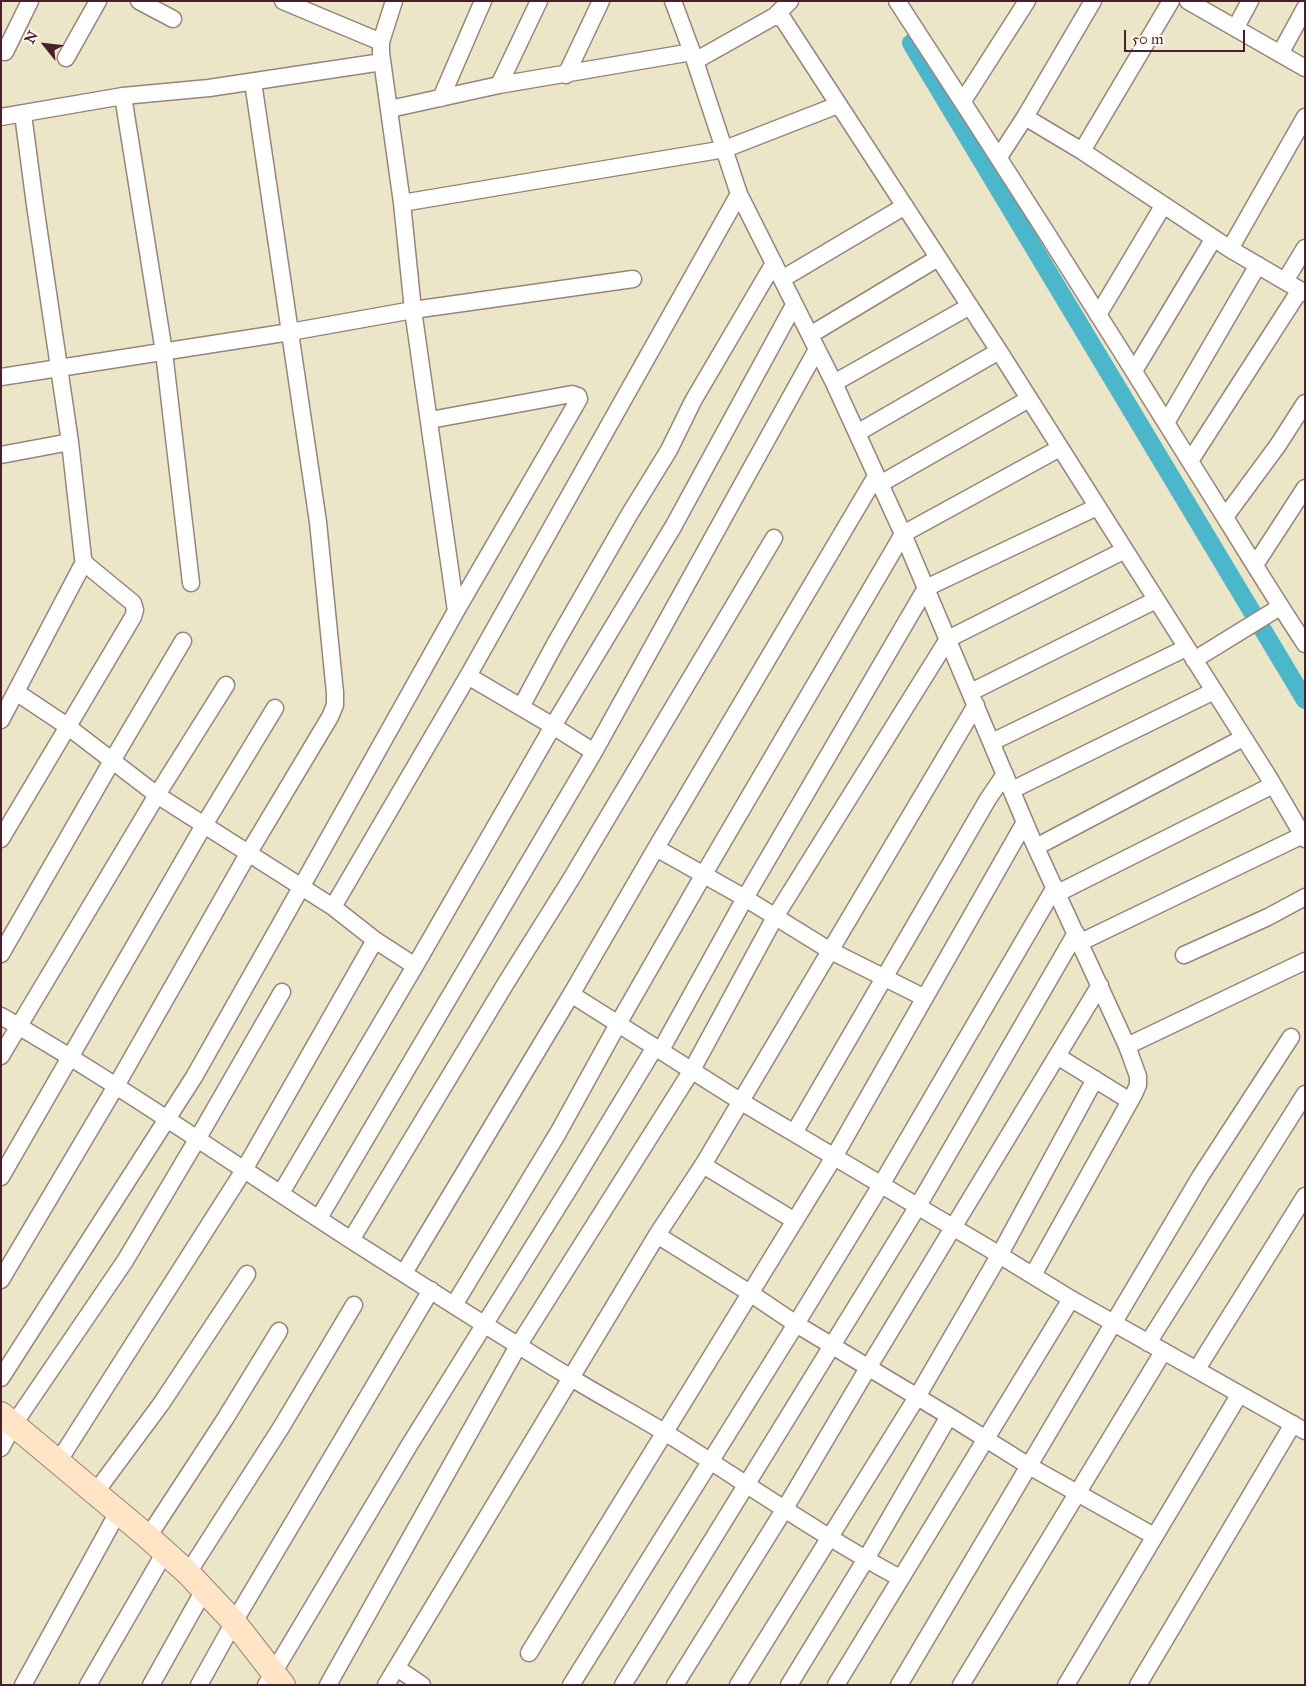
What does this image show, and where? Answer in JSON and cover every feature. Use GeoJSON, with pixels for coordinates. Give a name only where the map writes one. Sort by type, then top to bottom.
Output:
{"type":"FeatureCollection","features":[{"type":"Feature","properties":{"kind":"street"},"geometry":{"type":"LineString","coordinates":[[5,52],[30,1]]}},
{"type":"Feature","properties":{"kind":"street"},"geometry":{"type":"LineString","coordinates":[[66,58],[98,1]]}},
{"type":"Feature","properties":{"kind":"street"},"geometry":{"type":"LineString","coordinates":[[139,1],[174,19]]}},
{"type":"Feature","properties":{"kind":"street"},"geometry":{"type":"LineString","coordinates":[[283,1],[380,42]]}},
{"type":"Feature","properties":{"kind":"street"},"geometry":{"type":"LineString","coordinates":[[394,1],[380,42],[382,62],[402,203],[413,310],[456,611]]}},
{"type":"Feature","properties":{"kind":"street"},"geometry":{"type":"LineString","coordinates":[[441,98],[483,1]]}},
{"type":"Feature","properties":{"kind":"street"},"geometry":{"type":"LineString","coordinates":[[499,85],[539,1]]}},
{"type":"Feature","properties":{"kind":"street"},"geometry":{"type":"LineString","coordinates":[[566,75],[601,1]]}},
{"type":"Feature","properties":{"kind":"street"},"geometry":{"type":"LineString","coordinates":[[673,1],[694,56],[739,194],[834,383],[903,534],[1025,822],[1100,985],[1138,1076],[1138,1085],[1130,1101],[1033,1275]]}},
{"type":"Feature","properties":{"kind":"street"},"geometry":{"type":"LineString","coordinates":[[390,109],[499,85],[694,56],[775,16],[790,1]]}},
{"type":"Feature","properties":{"kind":"street"},"geometry":{"type":"LineString","coordinates":[[963,101],[1027,1]]}},
{"type":"Feature","properties":{"kind":"street"},"geometry":{"type":"LineString","coordinates":[[999,158],[1093,1]]}},
{"type":"Feature","properties":{"kind":"street"},"geometry":{"type":"LineString","coordinates":[[1082,151],[1170,1]]}},
{"type":"Feature","properties":{"kind":"street"},"geometry":{"type":"LineString","coordinates":[[1188,1],[1305,68]]}},
{"type":"Feature","properties":{"kind":"street"},"geometry":{"type":"LineString","coordinates":[[1236,27],[1250,1]]}},
{"type":"Feature","properties":{"kind":"street"},"geometry":{"type":"LineString","coordinates":[[900,3],[1305,644]]}},
{"type":"Feature","properties":{"kind":"street"},"geometry":{"type":"LineString","coordinates":[[1280,54],[1305,8]]}},
{"type":"Feature","properties":{"kind":"street"},"geometry":{"type":"LineString","coordinates":[[624,1685],[918,1206],[1078,938],[1304,837],[999,351],[782,19],[775,16]]}},
{"type":"Feature","properties":{"kind":"street"},"geometry":{"type":"LineString","coordinates":[[1,117],[123,96],[209,88],[382,62]]}},
{"type":"Feature","properties":{"kind":"street"},"geometry":{"type":"LineString","coordinates":[[1,1280],[116,1086],[248,854],[330,717],[335,705],[318,522],[253,82]]}},
{"type":"Feature","properties":{"kind":"street"},"geometry":{"type":"LineString","coordinates":[[123,96],[164,352],[191,583]]}},
{"type":"Feature","properties":{"kind":"street"},"geometry":{"type":"LineString","coordinates":[[402,203],[725,149],[838,105]]}},
{"type":"Feature","properties":{"kind":"street"},"geometry":{"type":"LineString","coordinates":[[1,720],[84,562],[70,442],[23,114]]}},
{"type":"Feature","properties":{"kind":"street"},"geometry":{"type":"LineString","coordinates":[[1025,117],[1082,151],[1230,249],[1302,292],[1190,461]]}},
{"type":"Feature","properties":{"kind":"street"},"geometry":{"type":"LineString","coordinates":[[1230,249],[1305,117]]}},
{"type":"Feature","properties":{"kind":"street"},"geometry":{"type":"LineString","coordinates":[[333,907],[468,676],[739,194]]}},
{"type":"Feature","properties":{"kind":"street"},"geometry":{"type":"LineString","coordinates":[[782,280],[905,206]]}},
{"type":"Feature","properties":{"kind":"street"},"geometry":{"type":"LineString","coordinates":[[1098,315],[1163,206]]}},
{"type":"Feature","properties":{"kind":"street"},"geometry":{"type":"LineString","coordinates":[[1134,372],[1214,238]]}},
{"type":"Feature","properties":{"kind":"street"},"geometry":{"type":"LineString","coordinates":[[1285,281],[1305,248]]}},
{"type":"Feature","properties":{"kind":"street"},"geometry":{"type":"LineString","coordinates":[[810,335],[938,258]]}},
{"type":"Feature","properties":{"kind":"street"},"geometry":{"type":"LineString","coordinates":[[521,708],[629,514],[669,450],[693,401],[774,263]]}},
{"type":"Feature","properties":{"kind":"street"},"geometry":{"type":"LineString","coordinates":[[1166,423],[1258,265]]}},
{"type":"Feature","properties":{"kind":"street"},"geometry":{"type":"LineString","coordinates":[[1,377],[290,332],[413,310],[633,278]]}},
{"type":"Feature","properties":{"kind":"street"},"geometry":{"type":"LineString","coordinates":[[281,1193],[554,726],[673,527],[794,305]]}},
{"type":"Feature","properties":{"kind":"street"},"geometry":{"type":"LineString","coordinates":[[834,383],[970,306]]}},
{"type":"Feature","properties":{"kind":"street"},"geometry":{"type":"LineString","coordinates":[[319,1218],[594,752],[816,350]]}},
{"type":"Feature","properties":{"kind":"street"},"geometry":{"type":"LineString","coordinates":[[857,433],[999,351]]}},
{"type":"Feature","properties":{"kind":"street"},"geometry":{"type":"LineString","coordinates":[[1,1378],[167,1120],[225,1023],[456,611],[580,399],[572,394],[430,420]]}},
{"type":"Feature","properties":{"kind":"street"},"geometry":{"type":"LineString","coordinates":[[404,1273],[572,993],[656,848],[878,480],[1029,399]]}},
{"type":"Feature","properties":{"kind":"street"},"geometry":{"type":"LineString","coordinates":[[1225,517],[1278,445],[1305,403]]}},
{"type":"Feature","properties":{"kind":"street"},"geometry":{"type":"LineString","coordinates":[[1,455],[70,442]]}},
{"type":"Feature","properties":{"kind":"street"},"geometry":{"type":"LineString","coordinates":[[454,1306],[558,1133],[704,874],[903,534],[1060,448]]}},
{"type":"Feature","properties":{"kind":"street"},"geometry":{"type":"LineString","coordinates":[[1255,566],[1305,488]]}},
{"type":"Feature","properties":{"kind":"street"},"geometry":{"type":"LineString","coordinates":[[8,1419],[188,1573],[234,1622],[274,1680],[410,1444],[658,1048],[926,588],[1097,507]]}},
{"type":"Feature","properties":{"kind":"street"},"geometry":{"type":"LineString","coordinates":[[351,1240],[571,879],[774,538]]}},
{"type":"Feature","properties":{"kind":"street"},"geometry":{"type":"LineString","coordinates":[[328,1685],[518,1346],[692,1070],[775,918],[948,639],[1125,550]]}},
{"type":"Feature","properties":{"kind":"street"},"geometry":{"type":"LineString","coordinates":[[1,838],[133,617],[134,603],[84,562]]}},
{"type":"Feature","properties":{"kind":"street"},"geometry":{"type":"LineString","coordinates":[[386,1685],[657,1235],[703,1165],[830,950],[974,698],[1156,600]]}},
{"type":"Feature","properties":{"kind":"street"},"geometry":{"type":"LineString","coordinates":[[992,742],[1190,654],[1213,648],[1280,607]]}},
{"type":"Feature","properties":{"kind":"street"},"geometry":{"type":"LineString","coordinates":[[1,954],[183,641]]}},
{"type":"Feature","properties":{"kind":"street"},"geometry":{"type":"LineString","coordinates":[[468,676],[554,726],[594,752]]}},
{"type":"Feature","properties":{"kind":"street"},"geometry":{"type":"LineString","coordinates":[[1,1056],[157,795],[226,685]]}},
{"type":"Feature","properties":{"kind":"street"},"geometry":{"type":"LineString","coordinates":[[16,692],[67,726],[157,795],[333,907],[376,940],[415,966]]}},
{"type":"Feature","properties":{"kind":"street"},"geometry":{"type":"LineString","coordinates":[[1012,790],[1214,692]]}},
{"type":"Feature","properties":{"kind":"street"},"geometry":{"type":"LineString","coordinates":[[1,1177],[204,825],[275,708]]}},
{"type":"Feature","properties":{"kind":"street"},"geometry":{"type":"LineString","coordinates":[[1036,847],[1243,738]]}},
{"type":"Feature","properties":{"kind":"street"},"geometry":{"type":"LineString","coordinates":[[794,1133],[886,978],[988,799],[1005,774]]}},
{"type":"Feature","properties":{"kind":"street"},"geometry":{"type":"LineString","coordinates":[[571,1685],[881,1185],[1056,890],[1273,785]]}},
{"type":"Feature","properties":{"kind":"street"},"geometry":{"type":"LineString","coordinates":[[529,1653],[834,1157],[1025,822]]}},
{"type":"Feature","properties":{"kind":"street"},"geometry":{"type":"LineString","coordinates":[[656,848],[745,898],[830,950],[925,998]]}},
{"type":"Feature","properties":{"kind":"street"},"geometry":{"type":"LineString","coordinates":[[1184,955],[1268,917],[1305,897]]}},
{"type":"Feature","properties":{"kind":"street"},"geometry":{"type":"LineString","coordinates":[[58,1462],[244,1170],[376,940]]}},
{"type":"Feature","properties":{"kind":"street"},"geometry":{"type":"LineString","coordinates":[[1127,1046],[1305,961]]}},
{"type":"Feature","properties":{"kind":"street"},"geometry":{"type":"LineString","coordinates":[[675,1685],[784,1510],[1100,985]]}},
{"type":"Feature","properties":{"kind":"street"},"geometry":{"type":"LineString","coordinates":[[1,1448],[8,1419],[125,1261],[282,992]]}},
{"type":"Feature","properties":{"kind":"street"},"geometry":{"type":"LineString","coordinates":[[572,993],[740,1101],[1000,1254],[1112,1323],[1299,1427],[1138,1685]]}},
{"type":"Feature","properties":{"kind":"street"},"geometry":{"type":"LineString","coordinates":[[1,1016],[198,1138],[244,1170],[454,1306],[665,1433],[747,1484],[784,1510],[900,1578]]}},
{"type":"Feature","properties":{"kind":"street"},"geometry":{"type":"LineString","coordinates":[[900,1685],[1112,1323],[1200,1177],[1291,1037]]}},
{"type":"Feature","properties":{"kind":"street"},"geometry":{"type":"LineString","coordinates":[[1057,1056],[1130,1101]]}},
{"type":"Feature","properties":{"kind":"street"},"geometry":{"type":"LineString","coordinates":[[738,1685],[916,1396],[1000,1254],[1095,1079]]}},
{"type":"Feature","properties":{"kind":"street"},"geometry":{"type":"LineString","coordinates":[[1148,1343],[1305,1094]]}},
{"type":"Feature","properties":{"kind":"street"},"geometry":{"type":"LineString","coordinates":[[703,1165],[795,1221]]}},
{"type":"Feature","properties":{"kind":"street"},"geometry":{"type":"LineString","coordinates":[[1197,1369],[1305,1196]]}},
{"type":"Feature","properties":{"kind":"street"},"geometry":{"type":"LineString","coordinates":[[657,1235],[796,1324],[986,1438],[1028,1466],[1154,1536]]}},
{"type":"Feature","properties":{"kind":"street"},"geometry":{"type":"LineString","coordinates":[[95,1493],[161,1404],[247,1274]]}},
{"type":"Feature","properties":{"kind":"street"},"geometry":{"type":"LineString","coordinates":[[199,1685],[234,1622],[431,1290]]}},
{"type":"Feature","properties":{"kind":"street"},"geometry":{"type":"LineString","coordinates":[[836,1685],[1070,1298]]}},
{"type":"Feature","properties":{"kind":"street"},"geometry":{"type":"LineString","coordinates":[[188,1573],[282,1426],[354,1305]]}},
{"type":"Feature","properties":{"kind":"street"},"geometry":{"type":"LineString","coordinates":[[88,1685],[157,1545],[225,1419],[279,1331]]}},
{"type":"Feature","properties":{"kind":"street"},"geometry":{"type":"LineString","coordinates":[[961,1685],[1163,1352]]}},
{"type":"Feature","properties":{"kind":"street"},"geometry":{"type":"LineString","coordinates":[[1066,1685],[1239,1395]]}},
{"type":"Feature","properties":{"kind":"street"},"geometry":{"type":"LineString","coordinates":[[789,1685],[866,1559],[949,1416]]}},
{"type":"Feature","properties":{"kind":"street"},"geometry":{"type":"LineString","coordinates":[[23,1685],[118,1512]]}},
{"type":"Feature","properties":{"kind":"street"},"geometry":{"type":"LineString","coordinates":[[151,1685],[204,1590]]}},
{"type":"Feature","properties":{"kind":"street"},"geometry":{"type":"LineString","coordinates":[[397,1668],[422,1685]]}},
{"type":"Feature","properties":{"kind":"waterway"},"geometry":{"type":"LineString","coordinates":[[911,43],[1305,700]]}}]}
